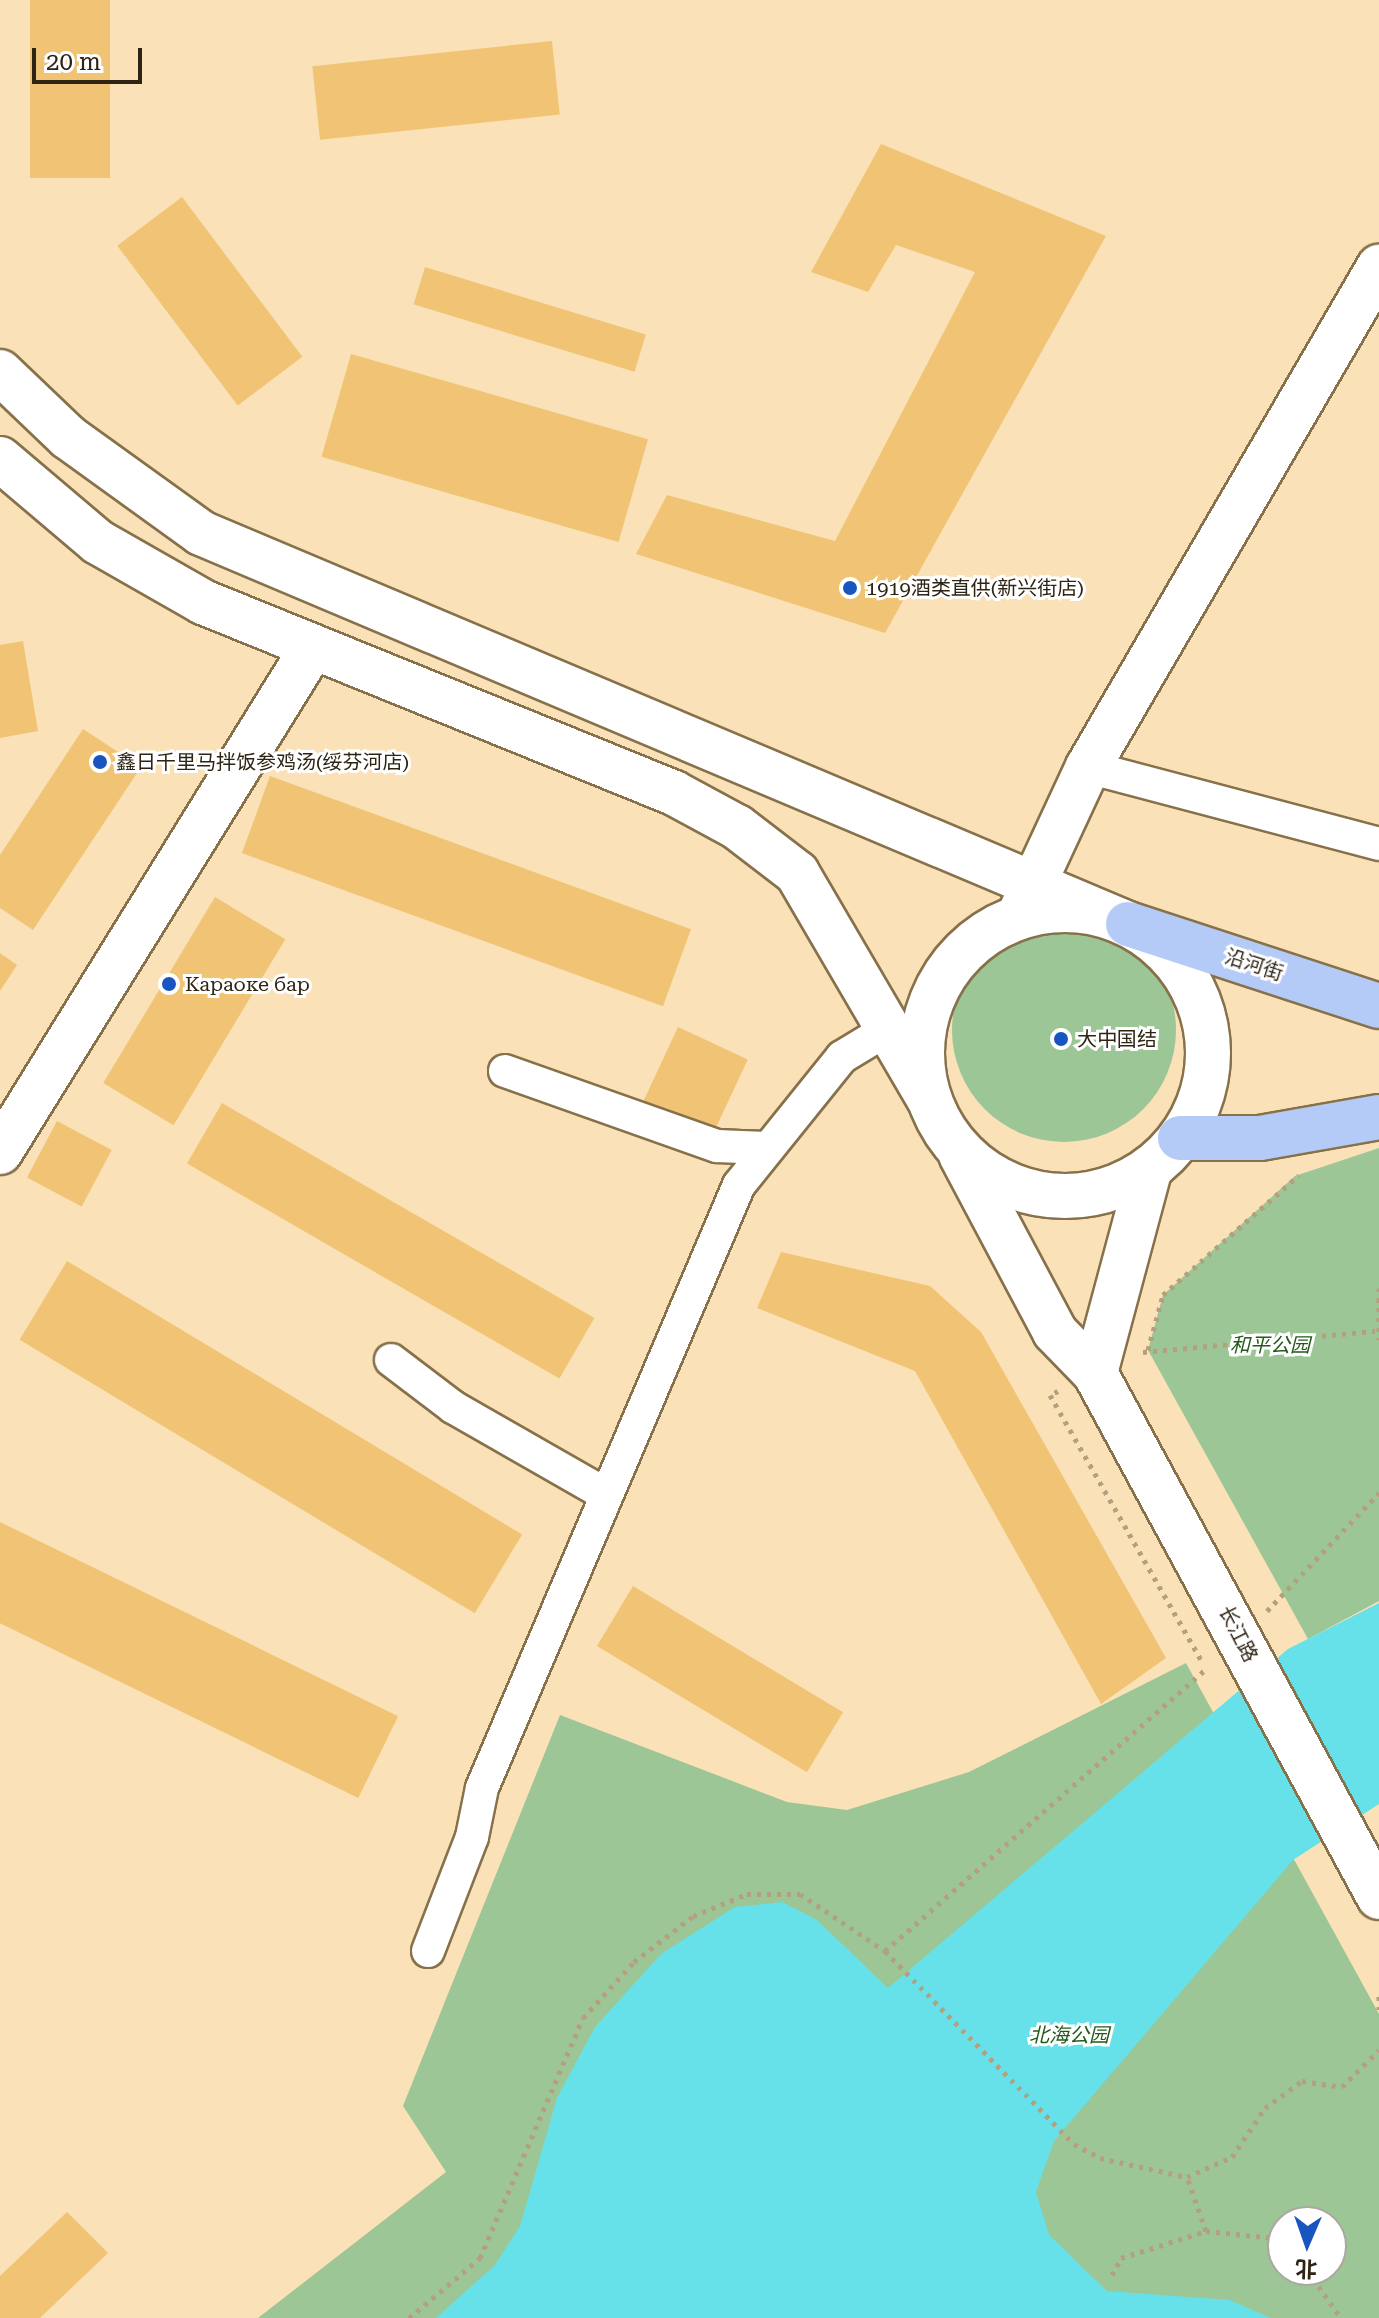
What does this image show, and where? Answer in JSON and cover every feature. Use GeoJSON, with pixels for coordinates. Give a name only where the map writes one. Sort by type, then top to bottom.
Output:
{"type":"FeatureCollection","features":[{"type":"Feature","properties":{"kind":"main road"},"geometry":{"type":"LineString","coordinates":[[929,1099],[922,1044],[936,990],[970,945],[1026,893],[1088,767],[1379,267]]}},
{"type":"Feature","properties":{"kind":"main road"},"geometry":{"type":"LineString","coordinates":[[0,372],[68,437],[201,533],[1026,893],[1128,924],[1173,957],[1201,1005],[1205,1088],[1165,1153],[1095,1373]]}},
{"type":"Feature","properties":{"kind":"main road","name":"长江路"},"geometry":{"type":"LineString","coordinates":[[0,459],[98,542],[203,602],[311,650],[674,793],[737,827],[797,873],[890,1028],[1055,1332],[1095,1373],[1375,1890]]}},
{"type":"Feature","properties":{"kind":"main road"},"geometry":{"type":"LineString","coordinates":[[0,1152],[311,650]]}},
{"type":"Feature","properties":{"kind":"main road","name":"沿河街"},"geometry":{"type":"LineString","coordinates":[[1128,924],[1379,1006]]}},
{"type":"Feature","properties":{"kind":"main road"},"geometry":{"type":"LineString","coordinates":[[956,1146],[993,1176],[1049,1195],[1108,1190],[1165,1153],[1379,1117]]}},
{"type":"Feature","properties":{"kind":"street"},"geometry":{"type":"LineString","coordinates":[[1088,767],[1379,844]]}},
{"type":"Feature","properties":{"kind":"street"},"geometry":{"type":"LineString","coordinates":[[428,1951],[472,1837],[482,1788],[739,1185],[842,1057],[890,1028]]}},
{"type":"Feature","properties":{"kind":"street"},"geometry":{"type":"LineString","coordinates":[[505,1071],[717,1146],[766,1148]]}},
{"type":"Feature","properties":{"kind":"street"},"geometry":{"type":"LineString","coordinates":[[391,1360],[453,1407],[605,1494]]}},
{"type":"Feature","properties":{"kind":"path"},"geometry":{"type":"LineString","coordinates":[[1148,1350],[1163,1295],[1309,1171]]}},
{"type":"Feature","properties":{"kind":"path"},"geometry":{"type":"LineString","coordinates":[[1379,1288],[1375,1331],[1379,1340]]}},
{"type":"Feature","properties":{"kind":"path"},"geometry":{"type":"LineString","coordinates":[[1208,1673],[1050,1395],[1148,1350],[1375,1331]]}},
{"type":"Feature","properties":{"kind":"path"},"geometry":{"type":"LineString","coordinates":[[885,1951],[1208,1673],[1247,1649],[1379,1493]]}},
{"type":"Feature","properties":{"kind":"path"},"geometry":{"type":"LineString","coordinates":[[409,2318],[480,2258],[583,2018],[634,1962],[693,1916],[747,1894],[800,1894],[885,1951],[903,1975],[1063,2132],[1100,2158],[1187,2177],[1232,2157],[1265,2108],[1302,2081],[1342,2087],[1379,2050]]}},
{"type":"Feature","properties":{"kind":"path"},"geometry":{"type":"LineString","coordinates":[[1379,1996],[1379,2013]]}},
{"type":"Feature","properties":{"kind":"path"},"geometry":{"type":"LineString","coordinates":[[1187,2177],[1206,2231]]}},
{"type":"Feature","properties":{"kind":"path"},"geometry":{"type":"LineString","coordinates":[[1112,2275],[1121,2258],[1206,2231],[1267,2237]]}},
{"type":"Feature","properties":{"kind":"path"},"geometry":{"type":"LineString","coordinates":[[1318,2286],[1341,2318]]}},
{"type":"Feature","properties":{"kind":"green space"},"geometry":{"type":"Polygon","coordinates":[[[1064,918],[1107,926],[1143,951],[1168,987],[1176,1030],[1168,1073],[1143,1109],[1107,1134],[1064,1142],[1021,1134],[985,1109],[960,1073],[952,1030],[960,987],[985,951],[1021,926],[1064,918]]]}},
{"type":"Feature","properties":{"kind":"green space","name":"和平公园"},"geometry":{"type":"Polygon","coordinates":[[[1379,1148],[1379,1601],[1308,1639],[1148,1350],[1163,1295],[1295,1176],[1379,1148]]]}},
{"type":"Feature","properties":{"kind":"green space","name":"北海公园"},"geometry":{"type":"Polygon","coordinates":[[[1186,1663],[1379,2014],[1379,2318],[258,2318],[446,2172],[403,2106],[560,1715],[787,1802],[847,1810],[969,1772],[1186,1663]]]}},
{"type":"Feature","properties":{"kind":"water"},"geometry":{"type":"Polygon","coordinates":[[[1379,1603],[1379,1804],[1293,1860],[1054,2141],[1036,2192],[1049,2235],[1107,2291],[1230,2300],[1270,2318],[436,2318],[495,2265],[520,2226],[557,2098],[595,2027],[661,1954],[735,1907],[782,1902],[817,1920],[888,1988],[1288,1649],[1379,1603]]]}},
{"type":"Feature","properties":{"kind":"building"},"geometry":{"type":"Polygon","coordinates":[[[30,0],[110,0],[110,178],[30,178],[30,0]]]}},
{"type":"Feature","properties":{"kind":"building"},"geometry":{"type":"Polygon","coordinates":[[[552,41],[560,115],[320,140],[312,66],[552,41]]]}},
{"type":"Feature","properties":{"kind":"building"},"geometry":{"type":"Polygon","coordinates":[[[881,144],[1106,236],[885,633],[636,554],[667,495],[835,541],[975,272],[896,245],[868,292],[811,272],[881,144]]]}},
{"type":"Feature","properties":{"kind":"building"},"geometry":{"type":"Polygon","coordinates":[[[182,197],[302,357],[238,405],[117,246],[182,197]]]}},
{"type":"Feature","properties":{"kind":"building"},"geometry":{"type":"Polygon","coordinates":[[[425,267],[646,335],[635,372],[414,304],[425,267]]]}},
{"type":"Feature","properties":{"kind":"building"},"geometry":{"type":"Polygon","coordinates":[[[351,354],[648,439],[619,542],[322,457],[351,354]]]}},
{"type":"Feature","properties":{"kind":"building"},"geometry":{"type":"Polygon","coordinates":[[[23,641],[38,731],[0,738],[0,645],[23,641]]]}},
{"type":"Feature","properties":{"kind":"building"},"geometry":{"type":"Polygon","coordinates":[[[83,729],[141,767],[33,930],[0,908],[0,855],[83,729]]]}},
{"type":"Feature","properties":{"kind":"building"},"geometry":{"type":"Polygon","coordinates":[[[270,776],[691,929],[663,1006],[242,853],[270,776]]]}},
{"type":"Feature","properties":{"kind":"building"},"geometry":{"type":"Polygon","coordinates":[[[215,897],[285,939],[174,1125],[103,1083],[215,897]]]}},
{"type":"Feature","properties":{"kind":"building"},"geometry":{"type":"Polygon","coordinates":[[[0,953],[17,965],[0,991],[0,953]]]}},
{"type":"Feature","properties":{"kind":"building"},"geometry":{"type":"Polygon","coordinates":[[[678,1027],[748,1060],[713,1134],[643,1101],[678,1027]]]}},
{"type":"Feature","properties":{"kind":"building"},"geometry":{"type":"Polygon","coordinates":[[[222,1103],[594,1318],[559,1379],[187,1164],[222,1103]]]}},
{"type":"Feature","properties":{"kind":"building"},"geometry":{"type":"Polygon","coordinates":[[[57,1121],[112,1150],[82,1207],[27,1178],[57,1121]]]}},
{"type":"Feature","properties":{"kind":"building"},"geometry":{"type":"Polygon","coordinates":[[[781,1252],[930,1286],[981,1332],[1166,1658],[1101,1704],[915,1371],[757,1308],[781,1252]]]}},
{"type":"Feature","properties":{"kind":"building"},"geometry":{"type":"Polygon","coordinates":[[[67,1261],[522,1534],[475,1613],[20,1340],[67,1261]]]}},
{"type":"Feature","properties":{"kind":"building"},"geometry":{"type":"Polygon","coordinates":[[[0,1522],[398,1716],[358,1798],[0,1623],[0,1522]]]}},
{"type":"Feature","properties":{"kind":"building"},"geometry":{"type":"Polygon","coordinates":[[[633,1586],[843,1712],[807,1772],[597,1646],[633,1586]]]}},
{"type":"Feature","properties":{"kind":"building"},"geometry":{"type":"Polygon","coordinates":[[[67,2212],[108,2253],[40,2318],[0,2318],[0,2276],[67,2212]]]}},
{"type":"Feature","properties":{"kind":"place","name":"1919酒类直供(新兴街店)"},"geometry":{"type":"Point","coordinates":[850,588]}},
{"type":"Feature","properties":{"kind":"place","name":"鑫日千里马拌饭参鸡汤(绥芬河店)"},"geometry":{"type":"Point","coordinates":[100,762]}},
{"type":"Feature","properties":{"kind":"place","name":"Караоке бар"},"geometry":{"type":"Point","coordinates":[169,984]}},
{"type":"Feature","properties":{"kind":"place","name":"大中国结"},"geometry":{"type":"Point","coordinates":[1061,1039]}}]}
